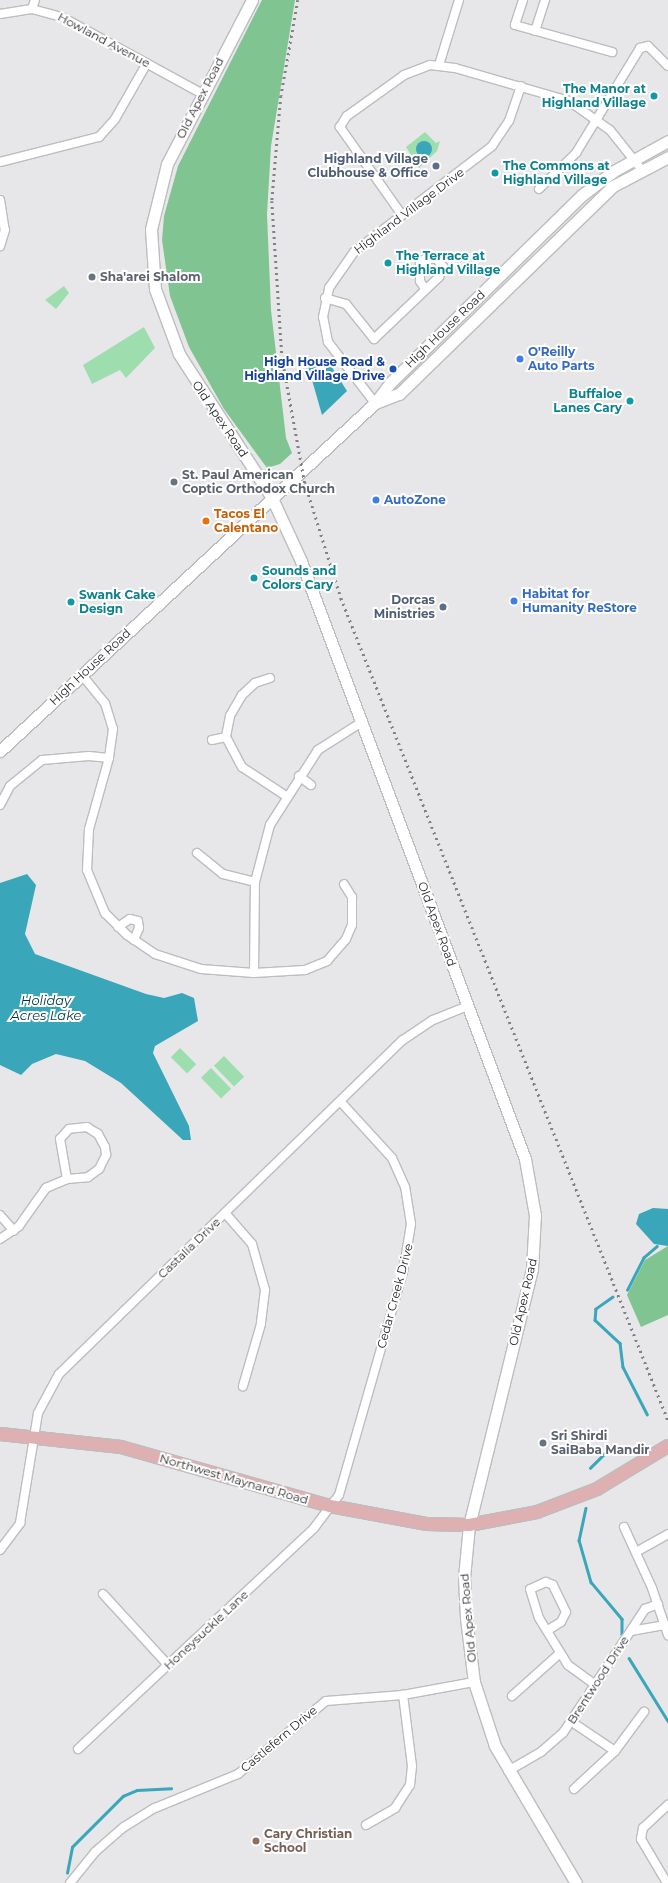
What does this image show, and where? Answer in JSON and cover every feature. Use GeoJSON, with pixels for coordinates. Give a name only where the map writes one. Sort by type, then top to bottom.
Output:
{"type":"FeatureCollection","features":[{"type":"Feature","properties":{"kind":"main road","name":"Old Apex Road"},"geometry":{"type":"LineString","coordinates":[[252,0],[201,93],[167,164],[156,199],[151,239],[155,289],[179,354],[271,496],[301,561],[467,1006],[518,1134],[535,1215],[532,1269],[469,1525],[464,1578],[474,1682],[494,1746],[576,1883]]}},
{"type":"Feature","properties":{"kind":"main road","name":"High House Road"},"geometry":{"type":"LineString","coordinates":[[0,751],[271,496],[375,403],[390,383],[582,195],[634,158],[668,141]]}},
{"type":"Feature","properties":{"kind":"main road","name":"High House Road"},"geometry":{"type":"LineString","coordinates":[[375,403],[400,394],[597,200],[641,169],[668,156]]}},
{"type":"Feature","properties":{"kind":"main road","name":"Northwest Maynard Road"},"geometry":{"type":"LineString","coordinates":[[0,1434],[33,1436],[121,1447],[330,1506],[396,1520],[469,1525],[537,1512],[565,1502],[597,1489],[668,1446]]}},
{"type":"Feature","properties":{"kind":"street"},"geometry":{"type":"LineString","coordinates":[[32,9],[35,0]]}},
{"type":"Feature","properties":{"kind":"street"},"geometry":{"type":"LineString","coordinates":[[439,65],[459,0]]}},
{"type":"Feature","properties":{"kind":"street"},"geometry":{"type":"LineString","coordinates":[[523,0],[515,25],[612,52]]}},
{"type":"Feature","properties":{"kind":"street"},"geometry":{"type":"LineString","coordinates":[[536,31],[545,0]]}},
{"type":"Feature","properties":{"kind":"street","name":"Howland Avenue"},"geometry":{"type":"LineString","coordinates":[[0,14],[32,9],[62,17],[201,93]]}},
{"type":"Feature","properties":{"kind":"street"},"geometry":{"type":"LineString","coordinates":[[539,189],[570,162],[596,116],[642,46],[649,47],[668,66]]}},
{"type":"Feature","properties":{"kind":"street"},"geometry":{"type":"LineString","coordinates":[[0,162],[99,137],[115,118],[147,63]]}},
{"type":"Feature","properties":{"kind":"street"},"geometry":{"type":"LineString","coordinates":[[402,215],[341,132],[340,125],[347,116],[404,75],[417,68],[439,65],[521,86],[569,101],[596,116],[634,158],[641,169]]}},
{"type":"Feature","properties":{"kind":"street","name":"Highland Village Drive"},"geometry":{"type":"LineString","coordinates":[[375,403],[328,342],[323,317],[325,298],[333,279],[348,258],[492,146],[509,122],[521,86]]}},
{"type":"Feature","properties":{"kind":"street"},"geometry":{"type":"LineString","coordinates":[[0,200],[5,230],[0,246]]}},
{"type":"Feature","properties":{"kind":"street"},"geometry":{"type":"LineString","coordinates":[[325,298],[346,304],[374,339],[425,289]]}},
{"type":"Feature","properties":{"kind":"street"},"geometry":{"type":"LineString","coordinates":[[82,675],[105,703],[111,717],[113,735],[109,758],[89,829],[87,860],[95,895],[118,927],[134,940],[155,954],[186,964],[254,973],[305,970],[334,956],[352,924],[352,897],[344,884]]}},
{"type":"Feature","properties":{"kind":"street"},"geometry":{"type":"LineString","coordinates":[[270,678],[255,683],[242,695],[230,716],[226,737],[242,767],[286,796]]}},
{"type":"Feature","properties":{"kind":"street"},"geometry":{"type":"LineString","coordinates":[[254,973],[255,882],[262,843],[286,796],[299,776],[325,744],[362,722]]}},
{"type":"Feature","properties":{"kind":"street"},"geometry":{"type":"LineString","coordinates":[[212,740],[226,737]]}},
{"type":"Feature","properties":{"kind":"street"},"geometry":{"type":"LineString","coordinates":[[0,805],[10,786],[42,760],[89,756],[109,758]]}},
{"type":"Feature","properties":{"kind":"street"},"geometry":{"type":"LineString","coordinates":[[299,776],[311,785]]}},
{"type":"Feature","properties":{"kind":"street"},"geometry":{"type":"LineString","coordinates":[[197,853],[223,874],[255,882]]}},
{"type":"Feature","properties":{"kind":"street"},"geometry":{"type":"LineString","coordinates":[[118,927],[130,919],[138,921],[140,928],[134,940]]}},
{"type":"Feature","properties":{"kind":"street","name":"Castalia Drive"},"geometry":{"type":"LineString","coordinates":[[0,1550],[15,1533],[23,1512],[33,1436],[41,1406],[59,1374],[410,1034],[467,1006]]}},
{"type":"Feature","properties":{"kind":"street","name":"Cedar Creek Drive"},"geometry":{"type":"LineString","coordinates":[[330,1506],[343,1482],[407,1257],[411,1224],[405,1187],[392,1158],[340,1101]]}},
{"type":"Feature","properties":{"kind":"street"},"geometry":{"type":"LineString","coordinates":[[0,1239],[14,1231],[40,1193],[67,1179],[92,1176],[106,1155],[98,1134],[87,1127],[69,1128],[60,1139],[67,1179]]}},
{"type":"Feature","properties":{"kind":"street"},"geometry":{"type":"LineString","coordinates":[[225,1213],[252,1244],[265,1290],[261,1324],[243,1386]]}},
{"type":"Feature","properties":{"kind":"street"},"geometry":{"type":"LineString","coordinates":[[0,1215],[14,1231]]}},
{"type":"Feature","properties":{"kind":"street","name":"Honeysuckle Lane"},"geometry":{"type":"LineString","coordinates":[[78,1749],[314,1528],[330,1506]]}},
{"type":"Feature","properties":{"kind":"street"},"geometry":{"type":"LineString","coordinates":[[624,1527],[658,1604],[668,1635]]}},
{"type":"Feature","properties":{"kind":"street"},"geometry":{"type":"LineString","coordinates":[[636,1552],[668,1534]]}},
{"type":"Feature","properties":{"kind":"street"},"geometry":{"type":"LineString","coordinates":[[548,1630],[561,1622],[566,1612],[553,1585],[546,1582],[533,1586],[530,1593],[559,1654],[578,1674],[593,1684]]}},
{"type":"Feature","properties":{"kind":"street"},"geometry":{"type":"LineString","coordinates":[[103,1594],[168,1665]]}},
{"type":"Feature","properties":{"kind":"street","name":"Brentwood Drive"},"geometry":{"type":"LineString","coordinates":[[508,1771],[542,1751],[572,1722],[593,1684],[645,1609],[658,1604]]}},
{"type":"Feature","properties":{"kind":"street","name":"Brentwood Drive"},"geometry":{"type":"LineString","coordinates":[[631,1631],[665,1626]]}},
{"type":"Feature","properties":{"kind":"street"},"geometry":{"type":"LineString","coordinates":[[512,1696],[559,1654]]}},
{"type":"Feature","properties":{"kind":"street","name":"Castlefern Drive"},"geometry":{"type":"LineString","coordinates":[[70,1883],[95,1852],[124,1827],[155,1808],[238,1774],[326,1701],[404,1695],[474,1682]]}},
{"type":"Feature","properties":{"kind":"street"},"geometry":{"type":"LineString","coordinates":[[366,1825],[396,1808],[410,1785],[412,1766],[404,1695]]}},
{"type":"Feature","properties":{"kind":"street"},"geometry":{"type":"LineString","coordinates":[[574,1789],[615,1751],[644,1712]]}},
{"type":"Feature","properties":{"kind":"street"},"geometry":{"type":"LineString","coordinates":[[572,1722],[615,1751]]}},
{"type":"Feature","properties":{"kind":"street"},"geometry":{"type":"LineString","coordinates":[[667,1883],[641,1839],[643,1828],[668,1805]]}},
{"type":"Feature","properties":{"kind":"green space"},"geometry":{"type":"Polygon","coordinates":[[[262,0],[295,0],[271,146],[267,214],[271,310],[286,438],[292,453],[280,464],[267,468],[224,409],[189,347],[170,296],[162,240],[164,216],[178,166],[262,0]]]}},
{"type":"Feature","properties":{"kind":"green space"},"geometry":{"type":"Polygon","coordinates":[[[425,132],[436,143],[440,141],[437,151],[419,168],[406,147],[425,132]]]}},
{"type":"Feature","properties":{"kind":"green space"},"geometry":{"type":"Polygon","coordinates":[[[64,286],[69,293],[56,309],[45,300],[64,286]]]}},
{"type":"Feature","properties":{"kind":"green space"},"geometry":{"type":"Polygon","coordinates":[[[144,327],[155,348],[126,378],[120,370],[92,384],[83,365],[144,327]]]}},
{"type":"Feature","properties":{"kind":"green space"},"geometry":{"type":"Polygon","coordinates":[[[180,1048],[196,1064],[187,1073],[171,1057],[180,1048]]]}},
{"type":"Feature","properties":{"kind":"green space"},"geometry":{"type":"Polygon","coordinates":[[[224,1056],[244,1077],[234,1087],[214,1066],[224,1056]]]}},
{"type":"Feature","properties":{"kind":"green space"},"geometry":{"type":"Polygon","coordinates":[[[211,1068],[231,1089],[221,1099],[201,1078],[211,1068]]]}},
{"type":"Feature","properties":{"kind":"green space"},"geometry":{"type":"Polygon","coordinates":[[[668,1246],[668,1315],[641,1327],[627,1295],[645,1260],[668,1246]]]}},
{"type":"Feature","properties":{"kind":"water"},"geometry":{"type":"Polygon","coordinates":[[[424,141],[430,143],[432,149],[430,155],[424,157],[418,155],[416,149],[418,143],[424,141]]]}},
{"type":"Feature","properties":{"kind":"water"},"geometry":{"type":"Polygon","coordinates":[[[319,357],[326,358],[347,391],[322,415],[308,366],[309,361],[319,357]]]}},
{"type":"Feature","properties":{"kind":"water","name":"Holiday Acres Lake"},"geometry":{"type":"Polygon","coordinates":[[[27,874],[36,885],[25,934],[35,954],[146,994],[164,998],[182,993],[194,998],[198,1021],[155,1046],[153,1053],[189,1126],[191,1140],[183,1140],[121,1083],[85,1061],[56,1054],[32,1064],[21,1075],[0,1065],[0,883],[27,874]]]}},
{"type":"Feature","properties":{"kind":"water"},"geometry":{"type":"Polygon","coordinates":[[[653,1208],[668,1209],[668,1246],[654,1244],[636,1224],[639,1214],[653,1208]]]}},
{"type":"Feature","properties":{"kind":"waterway"},"geometry":{"type":"LineString","coordinates":[[627,1290],[643,1258],[657,1246]]}},
{"type":"Feature","properties":{"kind":"waterway"},"geometry":{"type":"LineString","coordinates":[[613,1297],[596,1309],[595,1320],[620,1343],[623,1367],[647,1414]]}},
{"type":"Feature","properties":{"kind":"waterway"},"geometry":{"type":"LineString","coordinates":[[590,1468],[607,1451]]}},
{"type":"Feature","properties":{"kind":"waterway"},"geometry":{"type":"LineString","coordinates":[[586,1508],[579,1540],[591,1582],[622,1619],[622,1634]]}},
{"type":"Feature","properties":{"kind":"waterway"},"geometry":{"type":"LineString","coordinates":[[629,1658],[668,1721]]}},
{"type":"Feature","properties":{"kind":"waterway"},"geometry":{"type":"LineString","coordinates":[[67,1873],[72,1847],[123,1796],[137,1790],[171,1788]]}},
{"type":"Feature","properties":{"kind":"railway"},"geometry":{"type":"LineString","coordinates":[[298,0],[281,96],[272,201],[282,357],[305,483],[341,598],[668,1420]]}},
{"type":"Feature","properties":{"kind":"place","name":"The Manor at Highland Village"},"geometry":{"type":"Point","coordinates":[654,96]}},
{"type":"Feature","properties":{"kind":"place","name":"Highland Village Clubhouse & Office"},"geometry":{"type":"Point","coordinates":[436,166]}},
{"type":"Feature","properties":{"kind":"place","name":"The Commons at Highland Village"},"geometry":{"type":"Point","coordinates":[495,173]}},
{"type":"Feature","properties":{"kind":"place","name":"The Terrace at Highland Village"},"geometry":{"type":"Point","coordinates":[388,263]}},
{"type":"Feature","properties":{"kind":"place","name":"Sha'arei Shalom"},"geometry":{"type":"Point","coordinates":[92,277]}},
{"type":"Feature","properties":{"kind":"place","name":"O'Reilly Auto Parts"},"geometry":{"type":"Point","coordinates":[520,359]}},
{"type":"Feature","properties":{"kind":"place","name":"High House Road & Highland Village Drive"},"geometry":{"type":"Point","coordinates":[393,369]}},
{"type":"Feature","properties":{"kind":"place","name":"Buffaloe Lanes Cary"},"geometry":{"type":"Point","coordinates":[630,401]}},
{"type":"Feature","properties":{"kind":"place","name":"St. Paul American Coptic Orthodox Church"},"geometry":{"type":"Point","coordinates":[174,482]}},
{"type":"Feature","properties":{"kind":"place","name":"AutoZone"},"geometry":{"type":"Point","coordinates":[376,500]}},
{"type":"Feature","properties":{"kind":"place","name":"Tacos El Calentano"},"geometry":{"type":"Point","coordinates":[206,521]}},
{"type":"Feature","properties":{"kind":"place","name":"Sounds and Colors Cary"},"geometry":{"type":"Point","coordinates":[254,578]}},
{"type":"Feature","properties":{"kind":"place","name":"Habitat for Humanity ReStore"},"geometry":{"type":"Point","coordinates":[514,601]}},
{"type":"Feature","properties":{"kind":"place","name":"Swank Cake Design"},"geometry":{"type":"Point","coordinates":[71,602]}},
{"type":"Feature","properties":{"kind":"place","name":"Dorcas Ministries"},"geometry":{"type":"Point","coordinates":[443,607]}},
{"type":"Feature","properties":{"kind":"place","name":"Sri Shirdi SaiBaba Mandir"},"geometry":{"type":"Point","coordinates":[543,1443]}},
{"type":"Feature","properties":{"kind":"place","name":"Cary Christian School"},"geometry":{"type":"Point","coordinates":[256,1841]}}]}
